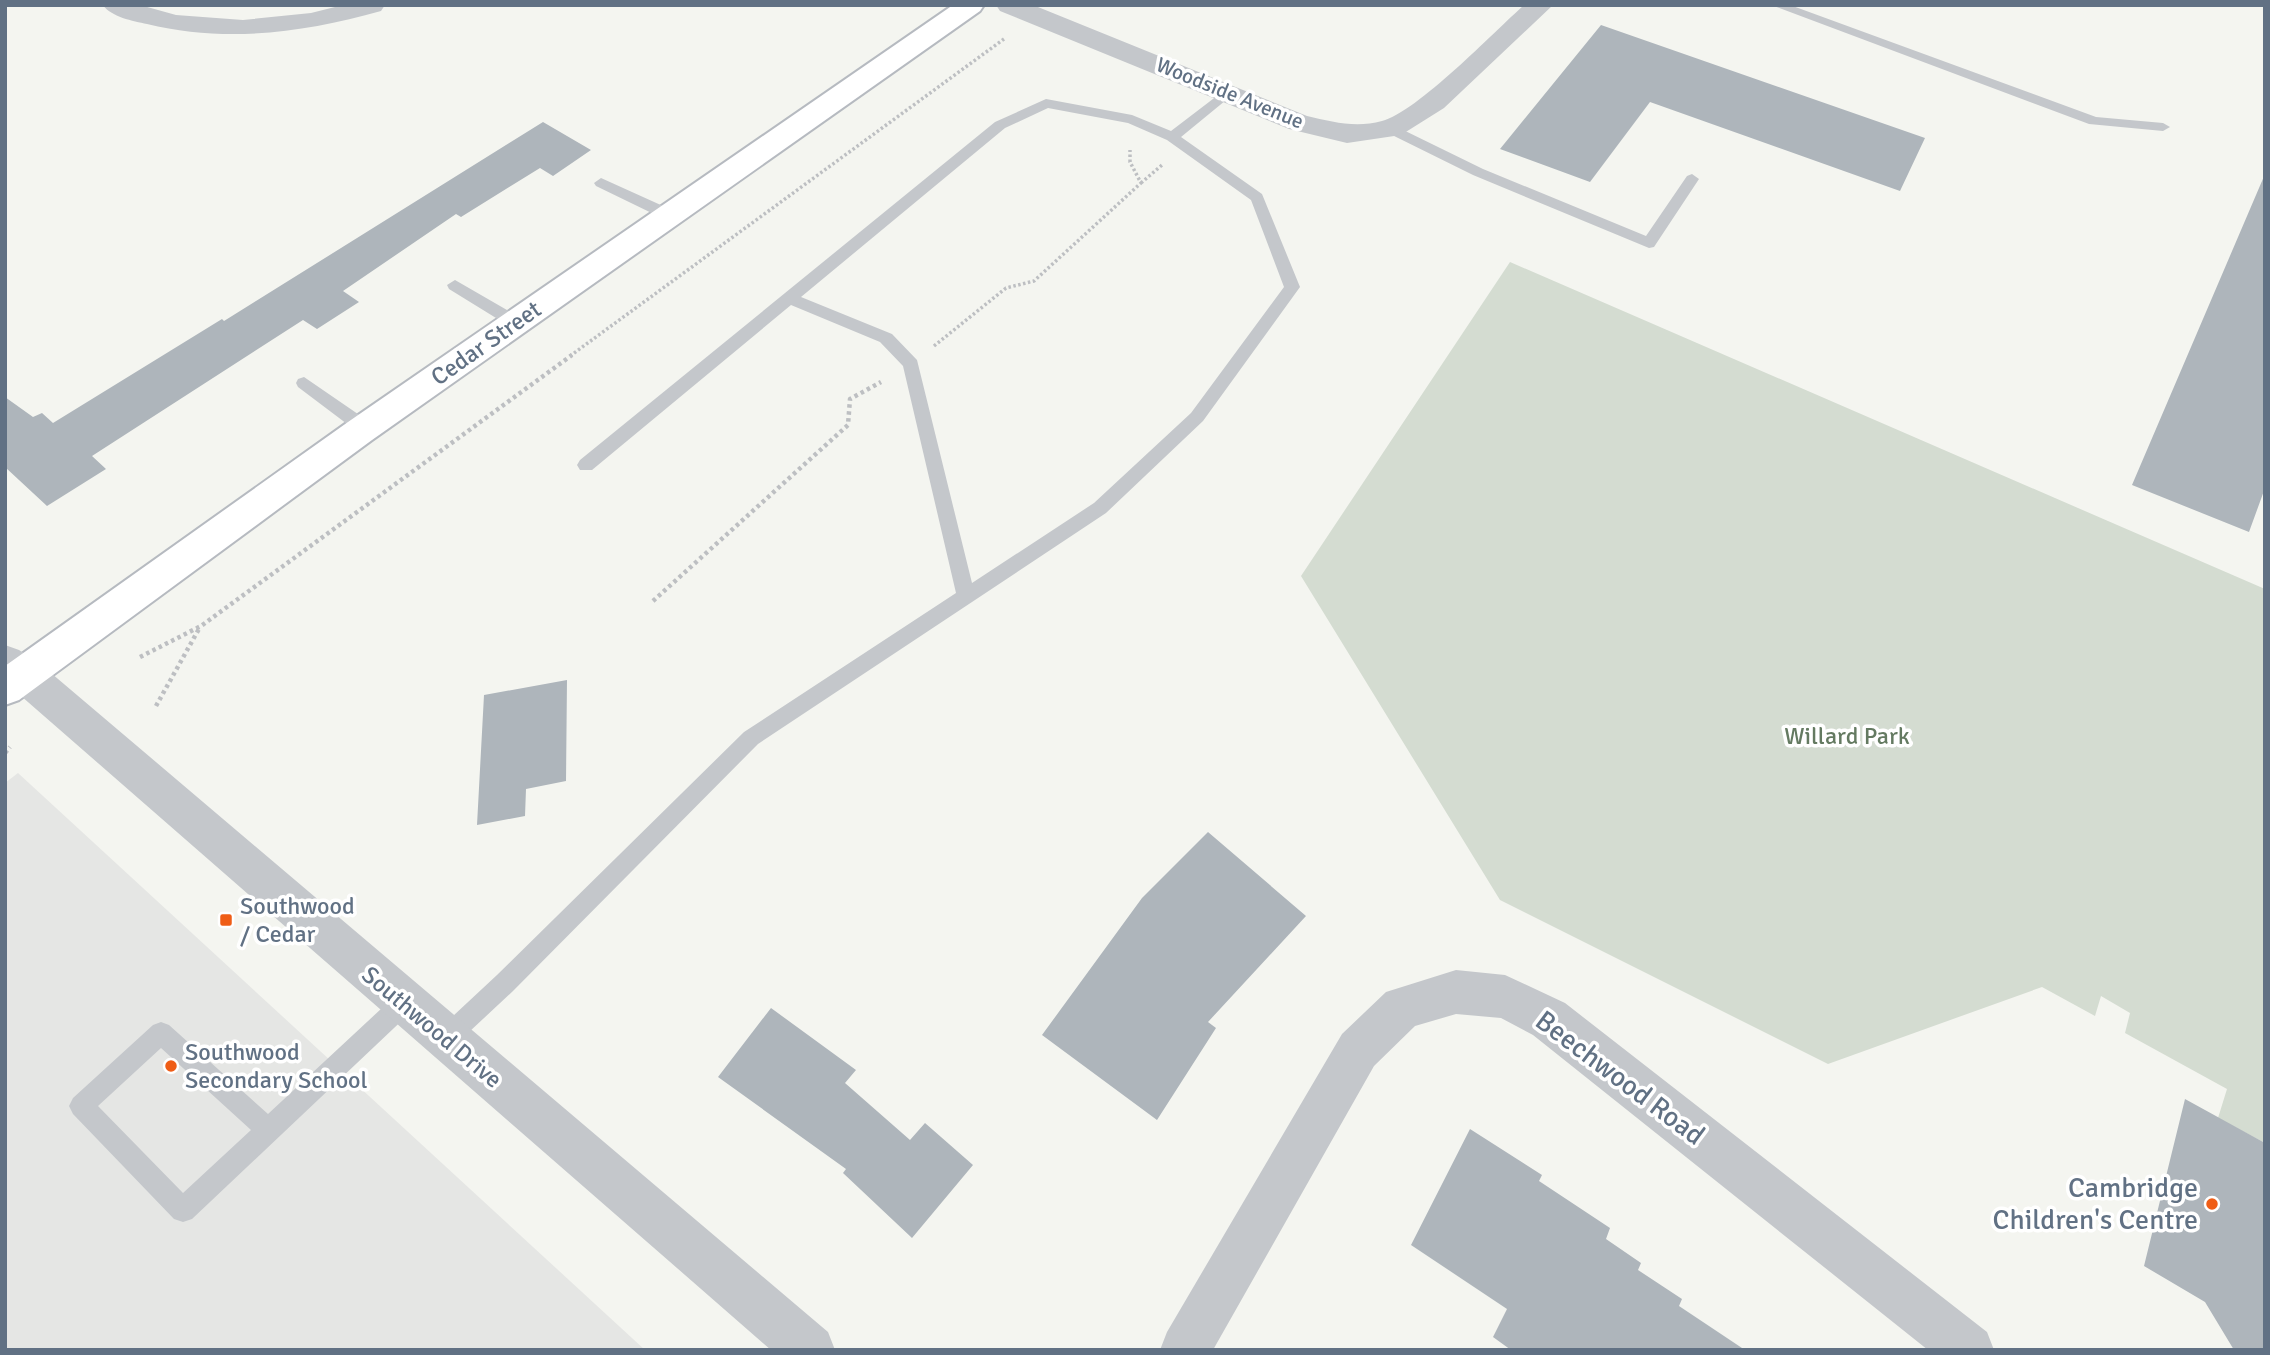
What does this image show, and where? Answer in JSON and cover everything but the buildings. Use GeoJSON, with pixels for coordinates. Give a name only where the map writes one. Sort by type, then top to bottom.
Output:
{"type":"FeatureCollection","features":[{"type":"Feature","properties":{"kind":"main road","name":"Cedar Street"},"geometry":{"type":"LineString","coordinates":[[12,674],[971,5]]}},
{"type":"Feature","properties":{"kind":"street"},"geometry":{"type":"LineString","coordinates":[[116,5],[143,18],[218,27],[292,23],[372,5]]}},
{"type":"Feature","properties":{"kind":"street","name":"Woodside Avenue"},"geometry":{"type":"LineString","coordinates":[[1009,5],[1299,123],[1347,134],[1391,129],[1434,102],[1540,5]]}},
{"type":"Feature","properties":{"kind":"street","name":"Southwood Drive"},"geometry":{"type":"LineString","coordinates":[[12,674],[446,1038],[810,1350]]}},
{"type":"Feature","properties":{"kind":"street","name":"Beechwood Road"},"geometry":{"type":"LineString","coordinates":[[1185,1350],[1358,1050],[1402,1008],[1456,992],[1505,997],[1549,1019],[1969,1350]]}},
{"type":"Feature","properties":{"kind":"lane"},"geometry":{"type":"LineString","coordinates":[[1777,5],[2094,121],[2163,127]]}},
{"type":"Feature","properties":{"kind":"lane"},"geometry":{"type":"LineString","coordinates":[[1172,137],[1226,93]]}},
{"type":"Feature","properties":{"kind":"lane"},"geometry":{"type":"LineString","coordinates":[[446,1038],[505,983],[751,738],[1100,508],[1197,417],[1292,287],[1257,197],[1172,137],[1132,120],[1046,103],[1000,125],[586,465]]}},
{"type":"Feature","properties":{"kind":"lane"},"geometry":{"type":"LineString","coordinates":[[1391,129],[1478,172],[1648,243],[1692,179]]}},
{"type":"Feature","properties":{"kind":"lane"},"geometry":{"type":"LineString","coordinates":[[601,183],[668,215]]}},
{"type":"Feature","properties":{"kind":"lane"},"geometry":{"type":"LineString","coordinates":[[455,285],[515,322]]}},
{"type":"Feature","properties":{"kind":"lane"},"geometry":{"type":"LineString","coordinates":[[789,298],[886,338],[911,364],[966,597]]}},
{"type":"Feature","properties":{"kind":"lane"},"geometry":{"type":"LineString","coordinates":[[304,383],[365,428]]}},
{"type":"Feature","properties":{"kind":"lane"},"geometry":{"type":"LineString","coordinates":[[268,1130],[161,1033],[81,1105],[183,1210],[404,1003]]}},
{"type":"Feature","properties":{"kind":"path"},"geometry":{"type":"LineString","coordinates":[[140,657],[201,626],[1012,33]]}},
{"type":"Feature","properties":{"kind":"path"},"geometry":{"type":"LineString","coordinates":[[156,706],[201,626]]}},
{"type":"Feature","properties":{"kind":"path"},"geometry":{"type":"LineString","coordinates":[[5,753],[10,747]]}},
{"type":"Feature","properties":{"kind":"shaded area","name":"Southwood Secondary School"},"geometry":{"type":"Polygon","coordinates":[[[18,773],[645,1350],[5,1350],[5,783],[18,773]]]}},
{"type":"Feature","properties":{"kind":"green space","name":"Willard Park"},"geometry":{"type":"Polygon","coordinates":[[[1510,262],[2265,589],[2265,1143],[2218,1118],[2227,1089],[2125,1033],[2130,1013],[2101,996],[2095,1016],[2042,987],[1828,1064],[1500,900],[1301,576],[1510,262]]]}},
{"type":"Feature","properties":{"kind":"place","name":"Southwood / Cedar"},"geometry":{"type":"Point","coordinates":[226,920]}},
{"type":"Feature","properties":{"kind":"place","name":"Southwood Secondary School"},"geometry":{"type":"Point","coordinates":[171,1066]}},
{"type":"Feature","properties":{"kind":"place","name":"Cambridge Children's Centre"},"geometry":{"type":"Point","coordinates":[2212,1204]}}]}
